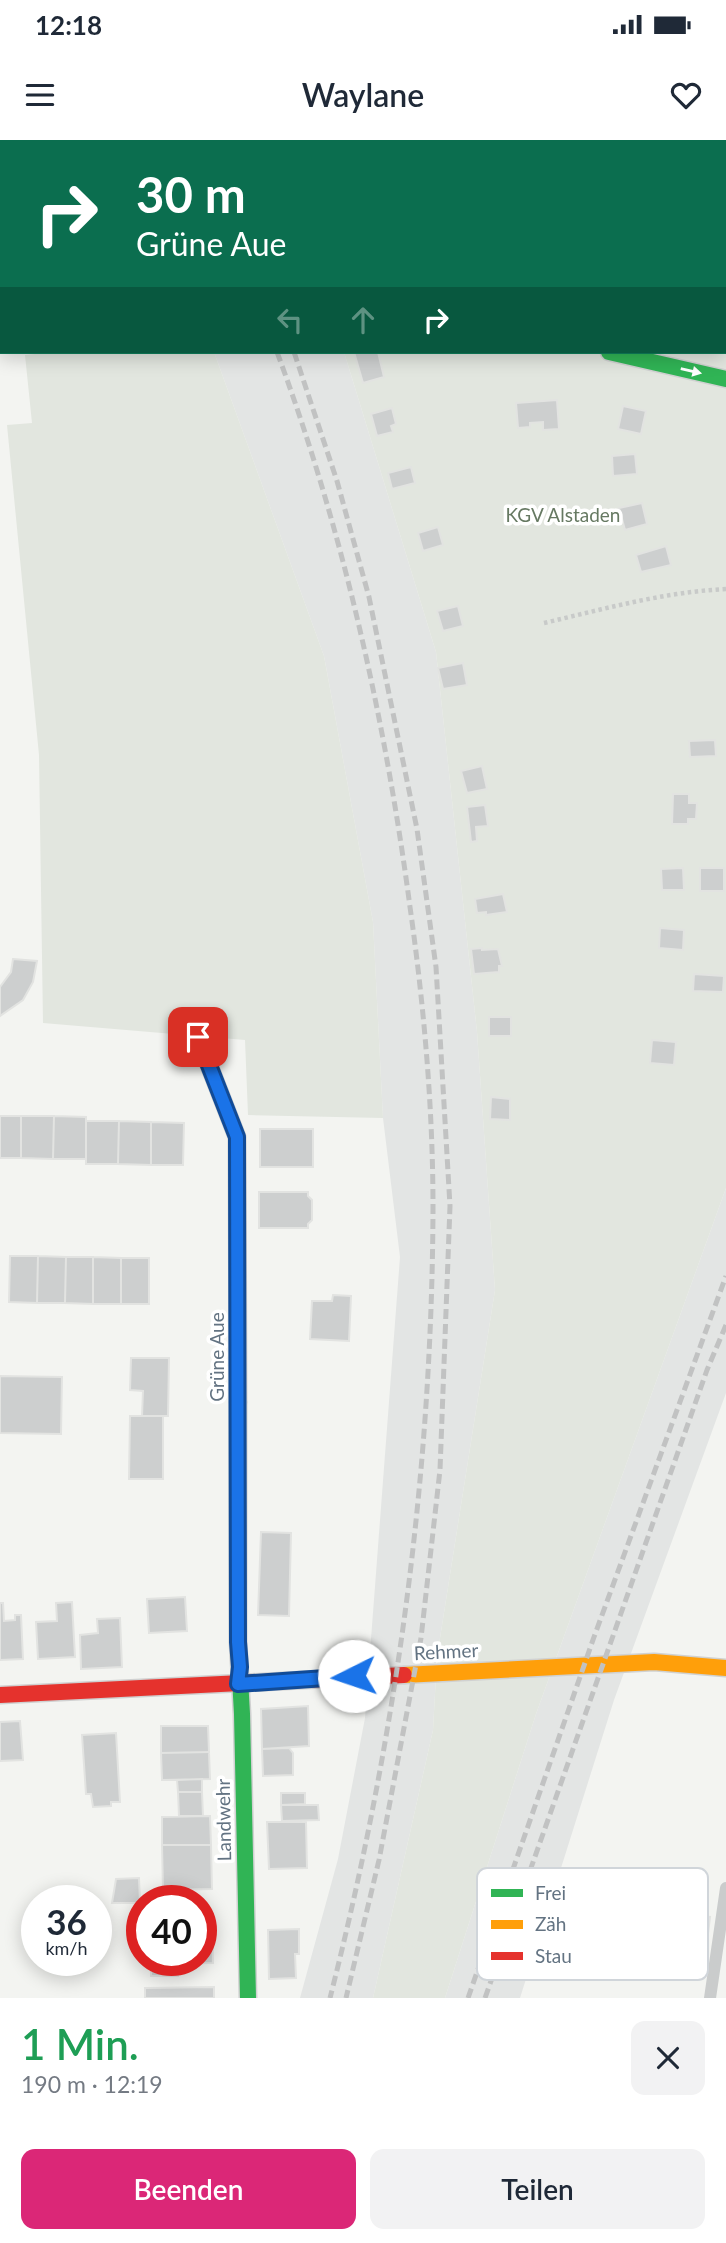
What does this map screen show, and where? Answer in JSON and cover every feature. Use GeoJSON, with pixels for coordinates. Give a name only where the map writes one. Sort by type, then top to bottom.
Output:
{"type":"FeatureCollection","features":[{"type":"Feature","properties":{"kind":"street"},"geometry":{"type":"LineString","coordinates":[[618,354],[726,379]]}},
{"type":"Feature","properties":{"kind":"street","name":"Grüne Aue"},"geometry":{"type":"LineString","coordinates":[[198,1037],[237,1137],[238,1684]]}},
{"type":"Feature","properties":{"kind":"street","name":"Rehmer"},"geometry":{"type":"LineString","coordinates":[[0,1695],[654,1662],[726,1668]]}},
{"type":"Feature","properties":{"kind":"street","name":"Landwehr"},"geometry":{"type":"LineString","coordinates":[[238,1684],[242,1714],[248,1998]]}},
{"type":"Feature","properties":{"kind":"lane"},"geometry":{"type":"LineString","coordinates":[[710,1998],[726,1888]]}},
{"type":"Feature","properties":{"kind":"path"},"geometry":{"type":"LineString","coordinates":[[544,623],[654,598],[726,589]]}},
{"type":"Feature","properties":{"kind":"shaded area"},"geometry":{"type":"Polygon","coordinates":[[[215,354],[345,354],[436,652],[477,1032],[495,1290],[437,1657],[433,1730],[373,1998],[300,1998],[338,1859],[365,1718],[400,1257],[383,1118],[373,922],[324,656],[215,354]]]}},
{"type":"Feature","properties":{"kind":"shaded area"},"geometry":{"type":"Polygon","coordinates":[[[726,1188],[726,1393],[614,1700],[561,1868],[487,1868],[536,1714],[726,1188]]]}},
{"type":"Feature","properties":{"kind":"shaded area"},"geometry":{"type":"Polygon","coordinates":[[[477,1898],[477,1980],[526,1980],[520,1998],[445,1998],[477,1898]]]}},
{"type":"Feature","properties":{"kind":"green space"},"geometry":{"type":"Polygon","coordinates":[[[215,354],[324,656],[373,922],[383,1118],[248,1115],[245,1040],[43,1023],[39,755],[7,425],[32,423],[25,355],[215,354]]]}},
{"type":"Feature","properties":{"kind":"green space","name":"KGV Alstaden"},"geometry":{"type":"Polygon","coordinates":[[[345,354],[726,354],[726,1188],[536,1714],[487,1868],[477,1868],[477,1898],[445,1998],[373,1998],[433,1730],[437,1657],[495,1290],[477,1032],[436,652],[345,354]]]}},
{"type":"Feature","properties":{"kind":"building"},"geometry":{"type":"Polygon","coordinates":[[[355,354],[378,354],[384,377],[363,383],[355,354]]]}},
{"type":"Feature","properties":{"kind":"building"},"geometry":{"type":"Polygon","coordinates":[[[557,400],[559,429],[543,430],[543,422],[518,428],[516,403],[557,400]]]}},
{"type":"Feature","properties":{"kind":"building"},"geometry":{"type":"Polygon","coordinates":[[[623,406],[646,411],[641,434],[618,429],[623,406]]]}},
{"type":"Feature","properties":{"kind":"building"},"geometry":{"type":"Polygon","coordinates":[[[392,408],[396,424],[391,426],[393,432],[377,436],[371,414],[392,408]]]}},
{"type":"Feature","properties":{"kind":"building"},"geometry":{"type":"Polygon","coordinates":[[[635,454],[637,474],[613,476],[612,456],[635,454]]]}},
{"type":"Feature","properties":{"kind":"building"},"geometry":{"type":"Polygon","coordinates":[[[411,467],[415,483],[392,489],[388,473],[411,467]]]}},
{"type":"Feature","properties":{"kind":"building"},"geometry":{"type":"Polygon","coordinates":[[[642,503],[647,524],[625,530],[619,508],[642,503]]]}},
{"type":"Feature","properties":{"kind":"building"},"geometry":{"type":"Polygon","coordinates":[[[438,527],[443,545],[423,551],[418,533],[438,527]]]}},
{"type":"Feature","properties":{"kind":"building"},"geometry":{"type":"Polygon","coordinates":[[[666,546],[671,565],[641,572],[636,555],[666,546]]]}},
{"type":"Feature","properties":{"kind":"building"},"geometry":{"type":"Polygon","coordinates":[[[458,606],[463,626],[443,631],[437,611],[458,606]]]}},
{"type":"Feature","properties":{"kind":"building"},"geometry":{"type":"Polygon","coordinates":[[[463,663],[467,685],[443,689],[438,668],[463,663]]]}},
{"type":"Feature","properties":{"kind":"building"},"geometry":{"type":"Polygon","coordinates":[[[715,740],[716,756],[690,757],[689,741],[715,740]]]}},
{"type":"Feature","properties":{"kind":"building"},"geometry":{"type":"Polygon","coordinates":[[[482,766],[487,789],[467,793],[461,771],[482,766]]]}},
{"type":"Feature","properties":{"kind":"building"},"geometry":{"type":"Polygon","coordinates":[[[673,794],[689,794],[689,803],[697,803],[696,819],[688,819],[688,824],[672,824],[673,794]]]}},
{"type":"Feature","properties":{"kind":"building"},"geometry":{"type":"Polygon","coordinates":[[[485,805],[488,826],[476,827],[477,841],[471,842],[467,807],[485,805]]]}},
{"type":"Feature","properties":{"kind":"building"},"geometry":{"type":"Polygon","coordinates":[[[683,868],[684,890],[662,890],[661,869],[683,868]]]}},
{"type":"Feature","properties":{"kind":"building"},"geometry":{"type":"Polygon","coordinates":[[[700,868],[724,868],[724,891],[700,891],[700,868]]]}},
{"type":"Feature","properties":{"kind":"building"},"geometry":{"type":"Polygon","coordinates":[[[503,894],[507,912],[486,915],[486,912],[477,913],[475,899],[503,894]]]}},
{"type":"Feature","properties":{"kind":"building"},"geometry":{"type":"Polygon","coordinates":[[[660,928],[684,930],[683,950],[659,948],[660,928]]]}},
{"type":"Feature","properties":{"kind":"building"},"geometry":{"type":"Polygon","coordinates":[[[471,949],[498,949],[502,966],[499,966],[499,972],[474,974],[471,949]]]}},
{"type":"Feature","properties":{"kind":"building"},"geometry":{"type":"Polygon","coordinates":[[[13,959],[37,961],[33,982],[23,1000],[0,1016],[0,987],[11,972],[13,959]]]}},
{"type":"Feature","properties":{"kind":"building"},"geometry":{"type":"Polygon","coordinates":[[[694,974],[724,976],[723,992],[693,991],[694,974]]]}},
{"type":"Feature","properties":{"kind":"building"},"geometry":{"type":"Polygon","coordinates":[[[489,1017],[511,1017],[511,1036],[489,1036],[489,1017]]]}},
{"type":"Feature","properties":{"kind":"building"},"geometry":{"type":"Polygon","coordinates":[[[652,1040],[676,1042],[674,1065],[650,1063],[652,1040]]]}},
{"type":"Feature","properties":{"kind":"building"},"geometry":{"type":"Polygon","coordinates":[[[491,1097],[510,1099],[510,1120],[490,1119],[491,1097]]]}},
{"type":"Feature","properties":{"kind":"building"},"geometry":{"type":"Polygon","coordinates":[[[0,1116],[21,1116],[21,1158],[0,1158],[0,1116]]]}},
{"type":"Feature","properties":{"kind":"building"},"geometry":{"type":"Polygon","coordinates":[[[21,1116],[54,1116],[53,1159],[21,1158],[21,1116]]]}},
{"type":"Feature","properties":{"kind":"building"},"geometry":{"type":"Polygon","coordinates":[[[54,1116],[86,1117],[86,1159],[53,1159],[54,1116]]]}},
{"type":"Feature","properties":{"kind":"building"},"geometry":{"type":"Polygon","coordinates":[[[86,1121],[119,1121],[118,1164],[86,1164],[86,1121]]]}},
{"type":"Feature","properties":{"kind":"building"},"geometry":{"type":"Polygon","coordinates":[[[119,1121],[151,1122],[151,1165],[118,1164],[119,1121]]]}},
{"type":"Feature","properties":{"kind":"building"},"geometry":{"type":"Polygon","coordinates":[[[151,1122],[184,1123],[183,1165],[151,1165],[151,1122]]]}},
{"type":"Feature","properties":{"kind":"building"},"geometry":{"type":"Polygon","coordinates":[[[260,1129],[313,1129],[313,1167],[260,1167],[260,1129]]]}},
{"type":"Feature","properties":{"kind":"building"},"geometry":{"type":"Polygon","coordinates":[[[259,1192],[308,1192],[312,1200],[312,1220],[308,1228],[259,1228],[259,1192]]]}},
{"type":"Feature","properties":{"kind":"building"},"geometry":{"type":"Polygon","coordinates":[[[10,1256],[38,1256],[37,1303],[9,1302],[10,1256]]]}},
{"type":"Feature","properties":{"kind":"building"},"geometry":{"type":"Polygon","coordinates":[[[38,1256],[66,1257],[65,1303],[37,1303],[38,1256]]]}},
{"type":"Feature","properties":{"kind":"building"},"geometry":{"type":"Polygon","coordinates":[[[66,1257],[93,1257],[93,1304],[65,1303],[66,1257]]]}},
{"type":"Feature","properties":{"kind":"building"},"geometry":{"type":"Polygon","coordinates":[[[93,1257],[121,1258],[121,1304],[93,1304],[93,1257]]]}},
{"type":"Feature","properties":{"kind":"building"},"geometry":{"type":"Polygon","coordinates":[[[121,1258],[149,1258],[149,1304],[121,1304],[121,1258]]]}},
{"type":"Feature","properties":{"kind":"building"},"geometry":{"type":"Polygon","coordinates":[[[333,1295],[351,1296],[349,1341],[310,1339],[312,1301],[332,1301],[333,1295]]]}},
{"type":"Feature","properties":{"kind":"building"},"geometry":{"type":"Polygon","coordinates":[[[131,1358],[169,1358],[168,1416],[142,1416],[143,1391],[130,1390],[131,1358]]]}},
{"type":"Feature","properties":{"kind":"building"},"geometry":{"type":"Polygon","coordinates":[[[0,1376],[62,1377],[61,1434],[0,1433],[0,1376]]]}},
{"type":"Feature","properties":{"kind":"building"},"geometry":{"type":"Polygon","coordinates":[[[130,1416],[163,1416],[163,1479],[129,1479],[130,1416]]]}},
{"type":"Feature","properties":{"kind":"building"},"geometry":{"type":"Polygon","coordinates":[[[261,1532],[291,1533],[289,1616],[258,1615],[261,1532]]]}},
{"type":"Feature","properties":{"kind":"building"},"geometry":{"type":"Polygon","coordinates":[[[185,1597],[187,1631],[149,1633],[147,1599],[185,1597]]]}},
{"type":"Feature","properties":{"kind":"building"},"geometry":{"type":"Polygon","coordinates":[[[72,1602],[75,1657],[38,1659],[36,1622],[57,1621],[56,1603],[72,1602]]]}},
{"type":"Feature","properties":{"kind":"building"},"geometry":{"type":"Polygon","coordinates":[[[0,1603],[3,1603],[4,1621],[15,1620],[15,1615],[21,1615],[23,1659],[0,1660],[0,1603]]]}},
{"type":"Feature","properties":{"kind":"building"},"geometry":{"type":"Polygon","coordinates":[[[120,1618],[122,1667],[81,1669],[80,1635],[98,1633],[97,1619],[120,1618]]]}},
{"type":"Feature","properties":{"kind":"building"},"geometry":{"type":"Polygon","coordinates":[[[308,1706],[309,1746],[262,1749],[261,1709],[308,1706]]]}},
{"type":"Feature","properties":{"kind":"building"},"geometry":{"type":"Polygon","coordinates":[[[20,1721],[23,1760],[0,1761],[0,1722],[20,1721]]]}},
{"type":"Feature","properties":{"kind":"building"},"geometry":{"type":"Polygon","coordinates":[[[161,1726],[208,1726],[209,1752],[161,1753],[161,1726]]]}},
{"type":"Feature","properties":{"kind":"building"},"geometry":{"type":"Polygon","coordinates":[[[116,1733],[120,1802],[111,1802],[111,1806],[93,1807],[91,1794],[86,1794],[82,1735],[116,1733]]]}},
{"type":"Feature","properties":{"kind":"building"},"geometry":{"type":"Polygon","coordinates":[[[289,1748],[293,1753],[293,1775],[263,1776],[262,1749],[289,1748]]]}},
{"type":"Feature","properties":{"kind":"building"},"geometry":{"type":"Polygon","coordinates":[[[209,1752],[210,1779],[162,1780],[161,1753],[209,1752]]]}},
{"type":"Feature","properties":{"kind":"building"},"geometry":{"type":"Polygon","coordinates":[[[202,1779],[202,1792],[178,1792],[177,1780],[202,1779]]]}},
{"type":"Feature","properties":{"kind":"building"},"geometry":{"type":"Polygon","coordinates":[[[178,1792],[202,1792],[203,1816],[179,1816],[178,1792]]]}},
{"type":"Feature","properties":{"kind":"building"},"geometry":{"type":"Polygon","coordinates":[[[281,1793],[305,1793],[305,1804],[281,1805],[281,1793]]]}},
{"type":"Feature","properties":{"kind":"building"},"geometry":{"type":"Polygon","coordinates":[[[281,1805],[318,1805],[319,1820],[282,1821],[281,1805]]]}},
{"type":"Feature","properties":{"kind":"building"},"geometry":{"type":"Polygon","coordinates":[[[210,1816],[211,1845],[162,1845],[162,1817],[210,1816]]]}},
{"type":"Feature","properties":{"kind":"building"},"geometry":{"type":"Polygon","coordinates":[[[267,1822],[306,1822],[307,1868],[269,1869],[267,1822]]]}},
{"type":"Feature","properties":{"kind":"building"},"geometry":{"type":"Polygon","coordinates":[[[162,1845],[211,1845],[212,1885],[163,1885],[162,1845]]]}},
{"type":"Feature","properties":{"kind":"building"},"geometry":{"type":"Polygon","coordinates":[[[139,1878],[139,1885],[126,1885],[126,1903],[112,1903],[116,1879],[139,1878]]]}},
{"type":"Feature","properties":{"kind":"building"},"geometry":{"type":"Polygon","coordinates":[[[299,1929],[299,1954],[295,1954],[296,1978],[269,1979],[268,1930],[299,1929]]]}},
{"type":"Feature","properties":{"kind":"building"},"geometry":{"type":"Polygon","coordinates":[[[214,1987],[214,1998],[145,1998],[145,1988],[214,1987]]]}},
{"type":"Feature","properties":{"kind":"railway"},"geometry":{"type":"LineString","coordinates":[[278,354],[301,419],[341,556],[359,625],[388,766],[415,944],[427,1057],[431,1133],[433,1208],[426,1408],[406,1606],[374,1803],[330,1998]]}},
{"type":"Feature","properties":{"kind":"railway"},"geometry":{"type":"LineString","coordinates":[[295,354],[337,481],[369,597],[417,829],[436,967],[450,1206],[440,1470],[421,1638],[379,1860],[346,1998]]}},
{"type":"Feature","properties":{"kind":"railway"},"geometry":{"type":"LineString","coordinates":[[513,1868],[594,1637],[726,1276]]}},
{"type":"Feature","properties":{"kind":"railway"},"geometry":{"type":"LineString","coordinates":[[531,1868],[707,1370],[726,1325]]}},
{"type":"Feature","properties":{"kind":"railway"},"geometry":{"type":"LineString","coordinates":[[468,1998],[477,1972]]}},
{"type":"Feature","properties":{"kind":"railway"},"geometry":{"type":"LineString","coordinates":[[485,1998],[491,1980]]}},
{"type":"Feature","properties":{"kind":"traffic: fast"},"geometry":{"type":"LineString","coordinates":[[618,354],[726,379]]}},
{"type":"Feature","properties":{"kind":"traffic: fast"},"geometry":{"type":"LineString","coordinates":[[238,1402],[238,1642],[248,1998]]}},
{"type":"Feature","properties":{"kind":"traffic: slow"},"geometry":{"type":"LineString","coordinates":[[404,1675],[654,1662],[726,1668]]}},
{"type":"Feature","properties":{"kind":"traffic: jam"},"geometry":{"type":"LineString","coordinates":[[198,1037],[237,1137],[238,1402]]}},
{"type":"Feature","properties":{"kind":"traffic: jam"},"geometry":{"type":"LineString","coordinates":[[0,1695],[404,1675]]}},
{"type":"Feature","properties":{"kind":"route"},"geometry":{"type":"LineString","coordinates":[[198,1037],[237,1137],[238,1684],[354,1676]]}}]}
